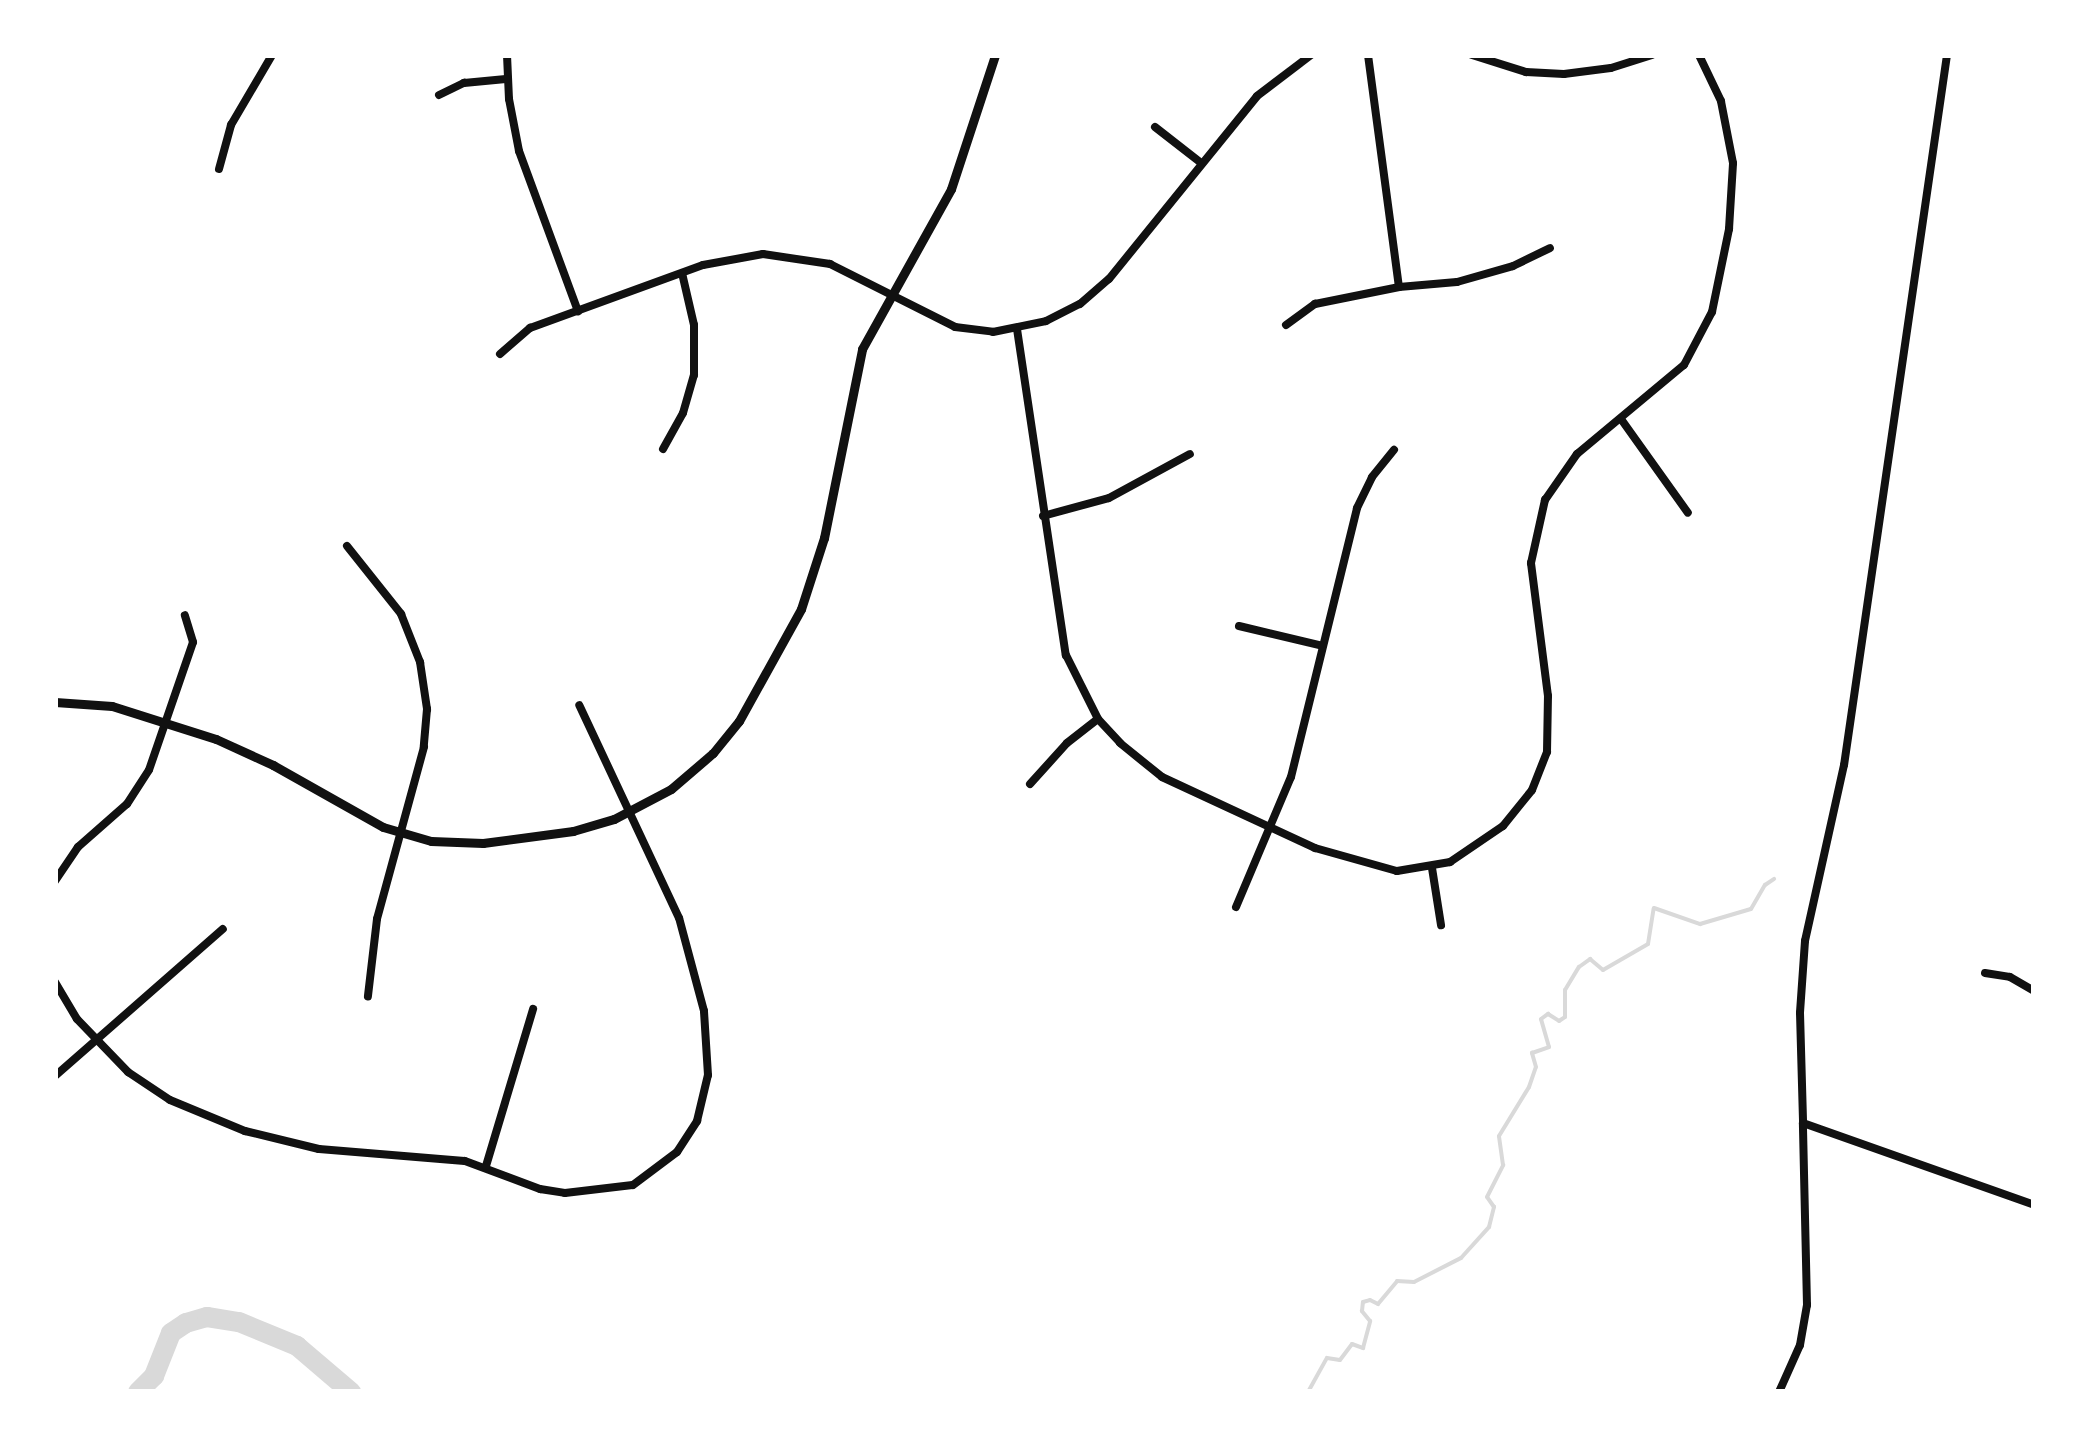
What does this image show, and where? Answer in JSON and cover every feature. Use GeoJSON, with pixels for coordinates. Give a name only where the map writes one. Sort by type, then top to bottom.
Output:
{"type":"FeatureCollection","features":[{"type":"Feature","properties":{"kind":"street"},"geometry":{"type":"LineString","coordinates":[[219,168],[230,125],[272,55]]}},
{"type":"Feature","properties":{"kind":"street"},"geometry":{"type":"LineString","coordinates":[[506,55],[506,79],[520,151],[578,312]]}},
{"type":"Feature","properties":{"kind":"street"},"geometry":{"type":"LineString","coordinates":[[55,702],[112,706],[166,722],[263,760],[399,834],[448,844],[496,842],[591,827],[632,810],[685,780],[725,740],[792,628],[824,538],[862,348],[958,172],[996,55]]}},
{"type":"Feature","properties":{"kind":"street"},"geometry":{"type":"LineString","coordinates":[[500,354],[530,328],[726,258],[788,255],[830,264],[954,327],[992,332],[1017,330],[1066,313],[1097,291],[1256,96],[1311,55]]}},
{"type":"Feature","properties":{"kind":"street"},"geometry":{"type":"LineString","coordinates":[[1368,55],[1400,287]]}},
{"type":"Feature","properties":{"kind":"street"},"geometry":{"type":"LineString","coordinates":[[1472,55],[1526,72],[1564,74],[1611,68],[1652,55]]}},
{"type":"Feature","properties":{"kind":"street"},"geometry":{"type":"LineString","coordinates":[[1017,330],[1066,656],[1098,719],[1120,744],[1162,777],[1270,828],[1377,868],[1432,868],[1467,854],[1504,826],[1541,772],[1550,733],[1532,586],[1539,517],[1566,466],[1670,380],[1696,349],[1712,312],[1732,197],[1732,147],[1721,101],[1698,55]]}},
{"type":"Feature","properties":{"kind":"street"},"geometry":{"type":"LineString","coordinates":[[1779,1392],[1800,1345],[1807,1305],[1800,1014],[1805,941],[1844,766],[1946,55]]}},
{"type":"Feature","properties":{"kind":"street"},"geometry":{"type":"LineString","coordinates":[[439,96],[464,84],[506,79]]}},
{"type":"Feature","properties":{"kind":"street"},"geometry":{"type":"LineString","coordinates":[[1155,126],[1202,163]]}},
{"type":"Feature","properties":{"kind":"street"},"geometry":{"type":"LineString","coordinates":[[1286,324],[1315,304],[1486,275],[1550,248]]}},
{"type":"Feature","properties":{"kind":"street"},"geometry":{"type":"LineString","coordinates":[[664,448],[683,414],[694,375],[694,326],[682,273]]}},
{"type":"Feature","properties":{"kind":"street"},"geometry":{"type":"LineString","coordinates":[[1621,419],[1688,514]]}},
{"type":"Feature","properties":{"kind":"street"},"geometry":{"type":"LineString","coordinates":[[1236,908],[1291,777],[1357,508],[1372,477],[1394,450]]}},
{"type":"Feature","properties":{"kind":"street"},"geometry":{"type":"LineString","coordinates":[[1043,516],[1109,498],[1190,454]]}},
{"type":"Feature","properties":{"kind":"street"},"geometry":{"type":"LineString","coordinates":[[347,546],[401,614],[425,685],[424,747],[378,918],[368,996]]}},
{"type":"Feature","properties":{"kind":"street"},"geometry":{"type":"LineString","coordinates":[[55,881],[78,847],[113,818],[140,788],[193,642],[185,615]]}},
{"type":"Feature","properties":{"kind":"street"},"geometry":{"type":"LineString","coordinates":[[1239,626],[1323,646]]}},
{"type":"Feature","properties":{"kind":"street"},"geometry":{"type":"LineString","coordinates":[[55,982],[95,1040],[160,1094],[245,1131],[319,1150],[443,1157],[486,1166],[540,1188],[565,1193],[612,1191],[633,1185],[661,1168],[697,1121],[708,1075],[698,979],[679,918],[632,810],[579,705]]}},
{"type":"Feature","properties":{"kind":"street"},"geometry":{"type":"LineString","coordinates":[[1030,784],[1067,743],[1098,719]]}},
{"type":"Feature","properties":{"kind":"street"},"geometry":{"type":"LineString","coordinates":[[1432,868],[1441,924]]}},
{"type":"Feature","properties":{"kind":"street"},"geometry":{"type":"LineString","coordinates":[[55,1076],[222,929]]}},
{"type":"Feature","properties":{"kind":"street"},"geometry":{"type":"LineString","coordinates":[[1986,973],[2010,977],[2034,991]]}},
{"type":"Feature","properties":{"kind":"street"},"geometry":{"type":"LineString","coordinates":[[486,1166],[533,1009]]}},
{"type":"Feature","properties":{"kind":"street"},"geometry":{"type":"LineString","coordinates":[[1803,1123],[2034,1205]]}},
{"type":"Feature","properties":{"kind":"waterway"},"geometry":{"type":"LineString","coordinates":[[1308,1392],[1327,1358],[1340,1360],[1352,1344],[1363,1348],[1370,1321],[1362,1311],[1363,1302],[1378,1304],[1397,1281],[1414,1282],[1461,1258],[1489,1227],[1494,1207],[1487,1197],[1503,1165],[1499,1136],[1529,1087],[1536,1067],[1532,1053],[1549,1047],[1541,1019],[1548,1014],[1559,1021],[1565,1017],[1565,990],[1579,967],[1590,959],[1603,970],[1648,944],[1654,908],[1700,924],[1751,909],[1765,885],[1774,879]]}},
{"type":"Feature","properties":{"kind":"waterway"},"geometry":{"type":"LineString","coordinates":[[138,1392],[154,1376],[171,1333],[186,1323],[207,1317],[239,1322],[297,1346],[351,1392]]}}]}
